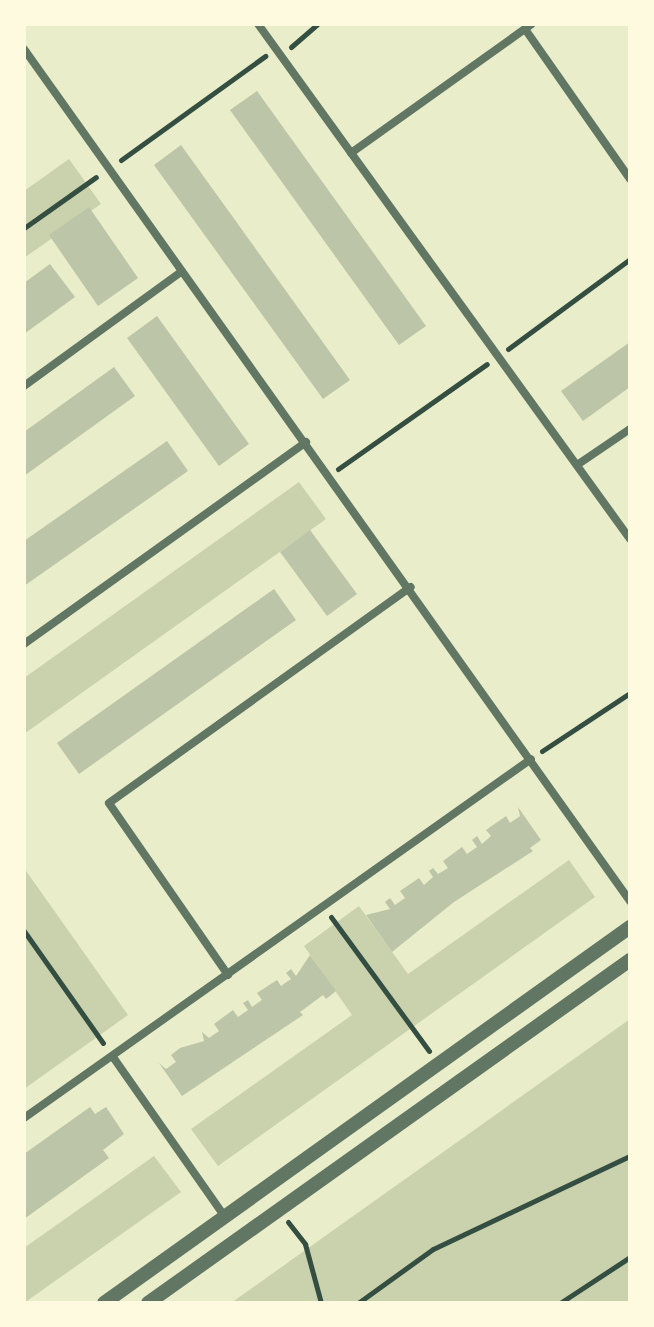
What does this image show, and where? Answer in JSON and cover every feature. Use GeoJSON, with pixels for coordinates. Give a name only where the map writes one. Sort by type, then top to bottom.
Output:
{"type":"FeatureCollection","features":[{"type":"Feature","properties":{"kind":"street"},"geometry":{"type":"LineString","coordinates":[[258,24],[630,539]]}},
{"type":"Feature","properties":{"kind":"street"},"geometry":{"type":"LineString","coordinates":[[351,153],[528,26],[630,179]]}},
{"type":"Feature","properties":{"kind":"street"},"geometry":{"type":"LineString","coordinates":[[24,49],[411,587],[630,901]]}},
{"type":"Feature","properties":{"kind":"street"},"geometry":{"type":"LineString","coordinates":[[24,386],[182,271]]}},
{"type":"Feature","properties":{"kind":"street"},"geometry":{"type":"LineString","coordinates":[[577,465],[630,429]]}},
{"type":"Feature","properties":{"kind":"street"},"geometry":{"type":"LineString","coordinates":[[24,644],[306,442]]}},
{"type":"Feature","properties":{"kind":"street"},"geometry":{"type":"LineString","coordinates":[[228,975],[109,803],[411,587]]}},
{"type":"Feature","properties":{"kind":"street"},"geometry":{"type":"LineString","coordinates":[[24,1118],[531,759]]}},
{"type":"Feature","properties":{"kind":"street"},"geometry":{"type":"LineString","coordinates":[[104,1303],[630,927]]}},
{"type":"Feature","properties":{"kind":"street"},"geometry":{"type":"LineString","coordinates":[[148,1303],[630,960]]}},
{"type":"Feature","properties":{"kind":"street"},"geometry":{"type":"LineString","coordinates":[[113,1057],[225,1217]]}},
{"type":"Feature","properties":{"kind":"path"},"geometry":{"type":"LineString","coordinates":[[24,228],[317,24]]}},
{"type":"Feature","properties":{"kind":"path"},"geometry":{"type":"LineString","coordinates":[[330,475],[630,259]]}},
{"type":"Feature","properties":{"kind":"path"},"geometry":{"type":"LineString","coordinates":[[531,759],[630,693]]}},
{"type":"Feature","properties":{"kind":"path"},"geometry":{"type":"LineString","coordinates":[[323,906],[439,1065]]}},
{"type":"Feature","properties":{"kind":"path"},"geometry":{"type":"LineString","coordinates":[[24,931],[113,1057]]}},
{"type":"Feature","properties":{"kind":"path"},"geometry":{"type":"LineString","coordinates":[[358,1303],[433,1249],[483,1222],[630,1156]]}},
{"type":"Feature","properties":{"kind":"path"},"geometry":{"type":"LineString","coordinates":[[280,1210],[305,1244],[321,1303]]}},
{"type":"Feature","properties":{"kind":"path"},"geometry":{"type":"LineString","coordinates":[[560,1303],[630,1257]]}},
{"type":"Feature","properties":{"kind":"green space"},"geometry":{"type":"Polygon","coordinates":[[[69,159],[101,204],[24,258],[24,191],[69,159]]]}},
{"type":"Feature","properties":{"kind":"green space"},"geometry":{"type":"Polygon","coordinates":[[[299,482],[326,519],[24,734],[24,678],[299,482]]]}},
{"type":"Feature","properties":{"kind":"green space"},"geometry":{"type":"Polygon","coordinates":[[[569,860],[595,897],[218,1166],[191,1129],[352,1015],[304,946],[359,906],[408,974],[569,860]]]}},
{"type":"Feature","properties":{"kind":"green space"},"geometry":{"type":"Polygon","coordinates":[[[24,868],[128,1015],[24,1089],[24,868]]]}},
{"type":"Feature","properties":{"kind":"green space"},"geometry":{"type":"Polygon","coordinates":[[[630,1019],[630,1303],[231,1303],[630,1019]]]}},
{"type":"Feature","properties":{"kind":"green space"},"geometry":{"type":"Polygon","coordinates":[[[154,1156],[181,1192],[24,1303],[24,1248],[154,1156]]]}},
{"type":"Feature","properties":{"kind":"building"},"geometry":{"type":"Polygon","coordinates":[[[257,91],[426,326],[399,345],[230,110],[257,91]]]}},
{"type":"Feature","properties":{"kind":"building"},"geometry":{"type":"Polygon","coordinates":[[[181,145],[350,380],[323,399],[154,165],[181,145]]]}},
{"type":"Feature","properties":{"kind":"building"},"geometry":{"type":"Polygon","coordinates":[[[89,207],[138,278],[98,306],[49,235],[89,207]]]}},
{"type":"Feature","properties":{"kind":"building"},"geometry":{"type":"Polygon","coordinates":[[[50,264],[75,297],[24,334],[24,283],[50,264]]]}},
{"type":"Feature","properties":{"kind":"building"},"geometry":{"type":"Polygon","coordinates":[[[157,316],[249,444],[219,466],[127,338],[157,316]]]}},
{"type":"Feature","properties":{"kind":"building"},"geometry":{"type":"Polygon","coordinates":[[[630,342],[630,387],[583,421],[561,391],[630,342]]]}},
{"type":"Feature","properties":{"kind":"building"},"geometry":{"type":"Polygon","coordinates":[[[114,367],[135,396],[24,476],[24,432],[114,367]]]}},
{"type":"Feature","properties":{"kind":"building"},"geometry":{"type":"Polygon","coordinates":[[[167,441],[188,471],[24,586],[24,541],[167,441]]]}},
{"type":"Feature","properties":{"kind":"building"},"geometry":{"type":"Polygon","coordinates":[[[310,530],[357,594],[327,616],[280,552],[310,530]]]}},
{"type":"Feature","properties":{"kind":"building"},"geometry":{"type":"Polygon","coordinates":[[[274,589],[296,620],[79,774],[57,743],[274,589]]]}},
{"type":"Feature","properties":{"kind":"building"},"geometry":{"type":"Polygon","coordinates":[[[518,807],[541,840],[530,848],[533,851],[454,902],[392,952],[366,915],[390,909],[385,902],[390,898],[395,905],[405,898],[400,891],[419,878],[424,885],[433,877],[429,871],[433,868],[438,874],[448,868],[443,861],[462,847],[467,854],[477,847],[472,840],[477,836],[482,844],[491,836],[486,830],[506,816],[510,823],[520,816],[518,807]]]}},
{"type":"Feature","properties":{"kind":"building"},"geometry":{"type":"Polygon","coordinates":[[[310,955],[336,991],[326,999],[323,995],[300,1012],[303,1015],[182,1096],[159,1063],[166,1069],[176,1062],[171,1055],[180,1048],[204,1041],[202,1032],[209,1038],[219,1031],[214,1024],[233,1010],[238,1017],[248,1010],[243,1003],[248,1000],[252,1007],[262,1000],[257,993],[277,980],[281,986],[291,979],[286,973],[291,969],[296,976],[310,955]]]}},
{"type":"Feature","properties":{"kind":"building"},"geometry":{"type":"Polygon","coordinates":[[[90,1107],[95,1114],[106,1107],[124,1134],[103,1150],[109,1158],[24,1219],[24,1154],[90,1107]]]}}]}
